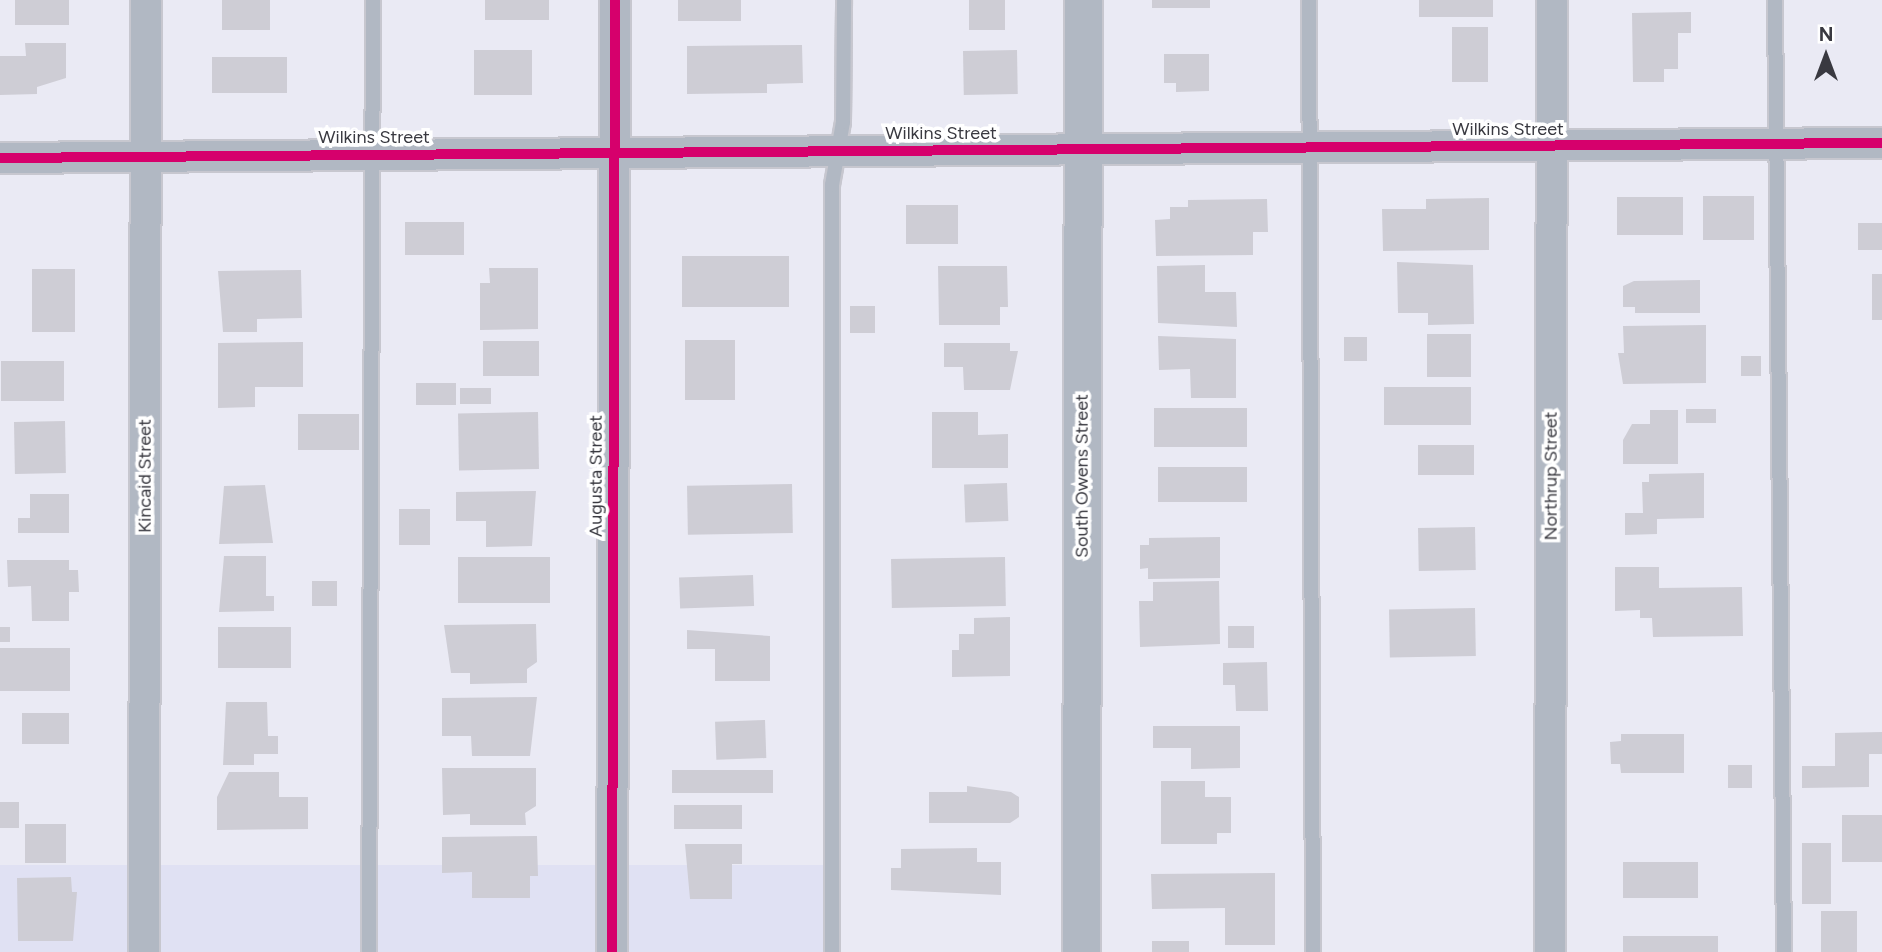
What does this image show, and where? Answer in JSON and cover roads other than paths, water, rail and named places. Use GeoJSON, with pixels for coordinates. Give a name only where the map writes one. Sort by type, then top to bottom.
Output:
{"type":"FeatureCollection","features":[{"type":"Feature","properties":{"kind":"street","name":"Kincaid Street"},"geometry":{"type":"LineString","coordinates":[[144,952],[146,0]]}},
{"type":"Feature","properties":{"kind":"street","name":"Augusta Street"},"geometry":{"type":"LineString","coordinates":[[612,952],[615,0]]}},
{"type":"Feature","properties":{"kind":"street","name":"South Owens Street"},"geometry":{"type":"LineString","coordinates":[[1081,952],[1083,0]]}},
{"type":"Feature","properties":{"kind":"street","name":"Northrup Street"},"geometry":{"type":"LineString","coordinates":[[1550,952],[1552,0]]}},
{"type":"Feature","properties":{"kind":"street","name":"Wilkins Street"},"geometry":{"type":"LineString","coordinates":[[0,158],[1882,144]]}},
{"type":"Feature","properties":{"kind":"lane"},"geometry":{"type":"LineString","coordinates":[[369,952],[373,0]]}},
{"type":"Feature","properties":{"kind":"lane"},"geometry":{"type":"LineString","coordinates":[[832,952],[836,151],[843,122],[844,0]]}},
{"type":"Feature","properties":{"kind":"lane"},"geometry":{"type":"LineString","coordinates":[[1309,0],[1313,952]]}},
{"type":"Feature","properties":{"kind":"lane"},"geometry":{"type":"LineString","coordinates":[[1775,0],[1774,144],[1784,952]]}}]}
